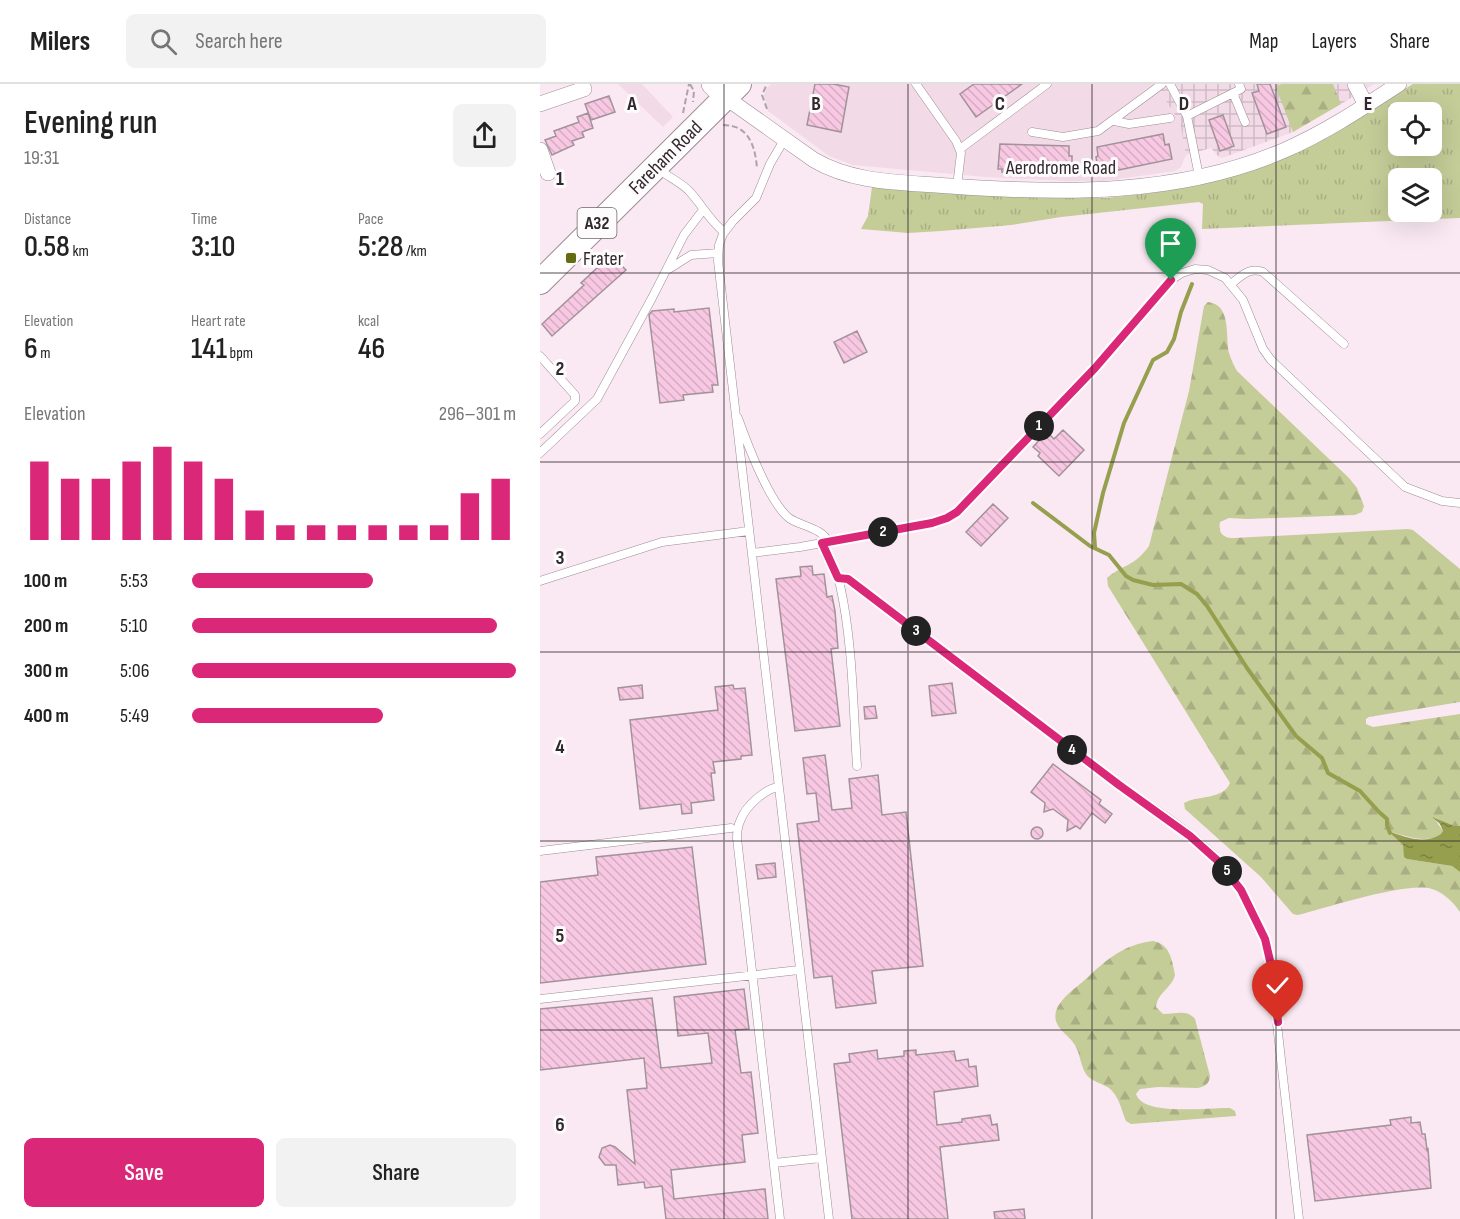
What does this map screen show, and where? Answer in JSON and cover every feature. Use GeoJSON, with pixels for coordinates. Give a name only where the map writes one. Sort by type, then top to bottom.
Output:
{"type":"FeatureCollection","features":[{"type":"Feature","properties":{"kind":"main road","name":"Fareham Road"},"geometry":{"type":"LineString","coordinates":[[540,282],[656,166],[725,88]]}},
{"type":"Feature","properties":{"kind":"street"},"geometry":{"type":"LineString","coordinates":[[1355,84],[1366,105]]}},
{"type":"Feature","properties":{"kind":"street","name":"Aerodrome Road"},"geometry":{"type":"LineString","coordinates":[[725,88],[784,140],[827,167],[850,176],[883,181],[957,186],[1040,191],[1096,191],[1148,186],[1241,166],[1283,151],[1325,131],[1399,84]]}},
{"type":"Feature","properties":{"kind":"street"},"geometry":{"type":"LineString","coordinates":[[540,104],[564,90],[584,89]]}},
{"type":"Feature","properties":{"kind":"street"},"geometry":{"type":"LineString","coordinates":[[540,153],[548,173]]}},
{"type":"Feature","properties":{"kind":"lane"},"geometry":{"type":"LineString","coordinates":[[916,84],[960,149],[957,186]]}},
{"type":"Feature","properties":{"kind":"lane"},"geometry":{"type":"LineString","coordinates":[[960,149],[1047,84]]}},
{"type":"Feature","properties":{"kind":"lane"},"geometry":{"type":"LineString","coordinates":[[1032,132],[1063,137],[1089,134],[1114,121],[1162,84]]}},
{"type":"Feature","properties":{"kind":"lane"},"geometry":{"type":"LineString","coordinates":[[1170,84],[1187,116],[1199,176]]}},
{"type":"Feature","properties":{"kind":"lane"},"geometry":{"type":"LineString","coordinates":[[1187,116],[1241,89],[1239,84]]}},
{"type":"Feature","properties":{"kind":"lane"},"geometry":{"type":"LineString","coordinates":[[1233,93],[1245,122]]}},
{"type":"Feature","properties":{"kind":"lane"},"geometry":{"type":"LineString","coordinates":[[1114,121],[1129,124],[1170,118]]}},
{"type":"Feature","properties":{"kind":"lane"},"geometry":{"type":"LineString","coordinates":[[784,140],[755,200],[724,232],[718,253],[829,1219]]}},
{"type":"Feature","properties":{"kind":"lane"},"geometry":{"type":"LineString","coordinates":[[656,166],[685,187],[724,232]]}},
{"type":"Feature","properties":{"kind":"lane"},"geometry":{"type":"LineString","coordinates":[[540,453],[597,399],[684,235],[703,210]]}},
{"type":"Feature","properties":{"kind":"lane"},"geometry":{"type":"LineString","coordinates":[[666,272],[676,263],[691,255],[718,253]]}},
{"type":"Feature","properties":{"kind":"lane"},"geometry":{"type":"LineString","coordinates":[[752,553],[932,523],[947,518],[962,507],[1095,368],[1171,280],[1182,273],[1199,269],[1218,274],[1232,284],[1245,304],[1263,349],[1271,360],[1405,487],[1442,501],[1460,503]]}},
{"type":"Feature","properties":{"kind":"lane"},"geometry":{"type":"LineString","coordinates":[[1232,284],[1246,272],[1257,270],[1263,272],[1344,344]]}},
{"type":"Feature","properties":{"kind":"lane"},"geometry":{"type":"LineString","coordinates":[[540,356],[575,395],[575,401],[540,434]]}},
{"type":"Feature","properties":{"kind":"lane"},"geometry":{"type":"LineString","coordinates":[[734,406],[767,485],[779,507],[795,522],[824,535],[838,578],[846,625],[857,766]]}},
{"type":"Feature","properties":{"kind":"lane"},"geometry":{"type":"LineString","coordinates":[[540,580],[662,542],[749,531]]}},
{"type":"Feature","properties":{"kind":"lane"},"geometry":{"type":"LineString","coordinates":[[838,578],[848,579],[1119,785],[1190,836],[1218,861],[1234,881],[1254,914],[1269,953],[1299,1219]]}},
{"type":"Feature","properties":{"kind":"lane"},"geometry":{"type":"LineString","coordinates":[[778,787],[767,792],[744,813],[737,832],[780,1219]]}},
{"type":"Feature","properties":{"kind":"lane"},"geometry":{"type":"LineString","coordinates":[[540,851],[731,828]]}},
{"type":"Feature","properties":{"kind":"lane"},"geometry":{"type":"LineString","coordinates":[[540,999],[799,970]]}},
{"type":"Feature","properties":{"kind":"lane"},"geometry":{"type":"LineString","coordinates":[[774,1163],[821,1158]]}},
{"type":"Feature","properties":{"kind":"path"},"geometry":{"type":"LineString","coordinates":[[689,84],[694,91],[693,104]]}},
{"type":"Feature","properties":{"kind":"path"},"geometry":{"type":"LineString","coordinates":[[689,84],[681,119],[690,111]]}},
{"type":"Feature","properties":{"kind":"path"},"geometry":{"type":"LineString","coordinates":[[763,103],[762,95],[767,84]]}},
{"type":"Feature","properties":{"kind":"path"},"geometry":{"type":"LineString","coordinates":[[743,130],[755,150],[757,171],[763,182]]}},
{"type":"Feature","properties":{"kind":"shaded area"},"geometry":{"type":"Polygon","coordinates":[[[618,84],[642,84],[673,117],[663,127],[618,84]]]}},
{"type":"Feature","properties":{"kind":"shaded area"},"geometry":{"type":"Polygon","coordinates":[[[771,84],[1155,84],[1181,127],[1186,155],[1181,167],[1175,171],[1104,181],[985,177],[853,165],[829,156],[768,111],[764,96],[771,84]]]}},
{"type":"Feature","properties":{"kind":"shaded area"},"geometry":{"type":"Polygon","coordinates":[[[1155,84],[1374,84],[1341,104],[1328,102],[1293,132],[1222,158],[1211,148],[1186,155],[1181,127],[1155,84]]]}},
{"type":"Feature","properties":{"kind":"green space"},"geometry":{"type":"Polygon","coordinates":[[[1281,84],[1333,84],[1341,104],[1293,132],[1276,88],[1281,84]]]}},
{"type":"Feature","properties":{"kind":"green space"},"geometry":{"type":"Polygon","coordinates":[[[1413,84],[1460,84],[1460,218],[1442,219],[1442,168],[1388,168],[1388,221],[1202,229],[1203,204],[1199,202],[1061,217],[1011,225],[941,231],[908,233],[861,229],[868,216],[872,187],[1043,197],[1106,198],[1152,193],[1217,180],[1361,116],[1413,84]]]}},
{"type":"Feature","properties":{"kind":"green space"},"geometry":{"type":"Polygon","coordinates":[[[1208,302],[1216,304],[1224,315],[1229,353],[1237,371],[1349,478],[1357,488],[1364,506],[1362,512],[1355,515],[1229,518],[1220,522],[1222,534],[1234,538],[1408,529],[1413,530],[1460,569],[1460,702],[1369,717],[1366,719],[1366,724],[1373,727],[1460,714],[1460,826],[1434,818],[1443,831],[1442,834],[1429,839],[1389,832],[1403,845],[1407,859],[1452,866],[1460,872],[1460,912],[1440,892],[1420,888],[1386,892],[1298,915],[1293,914],[1261,877],[1185,809],[1184,803],[1216,795],[1227,788],[1230,783],[1108,586],[1107,578],[1133,562],[1149,546],[1189,391],[1204,306],[1208,302]]]}},
{"type":"Feature","properties":{"kind":"green space"},"geometry":{"type":"Polygon","coordinates":[[[1153,941],[1167,949],[1175,975],[1171,984],[1159,998],[1156,1007],[1163,1014],[1185,1013],[1195,1019],[1210,1076],[1207,1084],[1198,1088],[1158,1087],[1140,1089],[1136,1094],[1141,1101],[1151,1106],[1178,1109],[1230,1108],[1235,1111],[1236,1116],[1131,1124],[1126,1121],[1113,1092],[1087,1075],[1075,1045],[1056,1022],[1056,1011],[1061,1002],[1102,965],[1125,949],[1153,941]]]}},
{"type":"Feature","properties":{"kind":"water"},"geometry":{"type":"Polygon","coordinates":[[[1432,817],[1460,826],[1460,872],[1452,866],[1407,859],[1404,857],[1403,845],[1388,831],[1415,839],[1435,837],[1443,831],[1440,824],[1432,817]]]}},
{"type":"Feature","properties":{"kind":"building"},"geometry":{"type":"Polygon","coordinates":[[[815,84],[849,87],[841,132],[807,125],[815,84]]]}},
{"type":"Feature","properties":{"kind":"building"},"geometry":{"type":"Polygon","coordinates":[[[974,84],[1022,84],[976,117],[960,94],[974,84]]]}},
{"type":"Feature","properties":{"kind":"building"},"geometry":{"type":"Polygon","coordinates":[[[1257,84],[1270,84],[1286,127],[1267,134],[1252,93],[1259,91],[1257,84]]]}},
{"type":"Feature","properties":{"kind":"building"},"geometry":{"type":"Polygon","coordinates":[[[609,96],[615,112],[591,120],[585,104],[609,96]]]}},
{"type":"Feature","properties":{"kind":"building"},"geometry":{"type":"Polygon","coordinates":[[[588,113],[593,128],[582,132],[584,137],[572,141],[574,145],[552,155],[545,140],[556,136],[554,131],[579,122],[577,117],[588,113]]]}},
{"type":"Feature","properties":{"kind":"building"},"geometry":{"type":"Polygon","coordinates":[[[1223,115],[1234,146],[1220,151],[1209,120],[1223,115]]]}},
{"type":"Feature","properties":{"kind":"building"},"geometry":{"type":"Polygon","coordinates":[[[1163,134],[1165,145],[1169,144],[1172,159],[1099,174],[1097,147],[1163,134]]]}},
{"type":"Feature","properties":{"kind":"building"},"geometry":{"type":"Polygon","coordinates":[[[1000,144],[1069,146],[1069,156],[1072,156],[1072,172],[1068,174],[1002,172],[1002,169],[998,169],[1000,144]]]}},
{"type":"Feature","properties":{"kind":"building"},"geometry":{"type":"Polygon","coordinates":[[[611,255],[626,270],[552,336],[542,324],[584,285],[581,283],[611,255]]]}},
{"type":"Feature","properties":{"kind":"building"},"geometry":{"type":"Polygon","coordinates":[[[709,308],[718,385],[712,385],[713,392],[683,395],[684,400],[660,403],[649,315],[652,311],[674,309],[674,312],[709,308]]]}},
{"type":"Feature","properties":{"kind":"building"},"geometry":{"type":"Polygon","coordinates":[[[857,331],[867,352],[844,363],[834,342],[857,331]]]}},
{"type":"Feature","properties":{"kind":"building"},"geometry":{"type":"Polygon","coordinates":[[[1063,430],[1084,450],[1059,476],[1038,456],[1040,453],[1033,447],[1047,432],[1054,439],[1063,430]]]}},
{"type":"Feature","properties":{"kind":"building"},"geometry":{"type":"Polygon","coordinates":[[[993,504],[1008,518],[981,546],[966,532],[993,504]]]}},
{"type":"Feature","properties":{"kind":"building"},"geometry":{"type":"Polygon","coordinates":[[[812,566],[813,575],[824,574],[827,597],[832,596],[835,611],[838,648],[831,649],[840,726],[795,731],[776,579],[801,576],[800,567],[812,566]]]}},
{"type":"Feature","properties":{"kind":"building"},"geometry":{"type":"Polygon","coordinates":[[[952,683],[956,713],[932,716],[929,686],[952,683]]]}},
{"type":"Feature","properties":{"kind":"building"},"geometry":{"type":"Polygon","coordinates":[[[642,685],[643,698],[620,700],[618,688],[642,685]]]}},
{"type":"Feature","properties":{"kind":"building"},"geometry":{"type":"Polygon","coordinates":[[[733,685],[734,689],[745,688],[752,755],[741,756],[741,759],[713,762],[715,773],[711,773],[714,800],[691,803],[692,813],[682,814],[681,804],[640,809],[630,720],[718,710],[715,687],[733,685]]]}},
{"type":"Feature","properties":{"kind":"building"},"geometry":{"type":"Polygon","coordinates":[[[875,706],[877,718],[865,719],[864,707],[875,706]]]}},
{"type":"Feature","properties":{"kind":"building"},"geometry":{"type":"Polygon","coordinates":[[[825,755],[832,810],[852,808],[849,779],[878,775],[882,815],[906,812],[923,966],[872,971],[876,1003],[836,1008],[832,976],[814,978],[797,824],[819,821],[816,793],[807,794],[803,758],[825,755]]]}},
{"type":"Feature","properties":{"kind":"building"},"geometry":{"type":"Polygon","coordinates":[[[1053,764],[1101,800],[1099,804],[1112,814],[1105,823],[1092,813],[1080,829],[1076,826],[1067,831],[1068,820],[1053,809],[1044,812],[1045,803],[1031,792],[1053,764]]]}},
{"type":"Feature","properties":{"kind":"building"},"geometry":{"type":"Polygon","coordinates":[[[1039,827],[1043,833],[1039,839],[1035,839],[1031,831],[1039,827]]]}},
{"type":"Feature","properties":{"kind":"building"},"geometry":{"type":"Polygon","coordinates":[[[692,847],[706,964],[540,983],[540,882],[598,875],[596,857],[692,847]]]}},
{"type":"Feature","properties":{"kind":"building"},"geometry":{"type":"Polygon","coordinates":[[[775,863],[776,877],[758,879],[756,865],[775,863]]]}},
{"type":"Feature","properties":{"kind":"building"},"geometry":{"type":"Polygon","coordinates":[[[744,989],[749,1029],[735,1030],[741,1073],[751,1072],[758,1133],[742,1135],[745,1162],[671,1170],[674,1199],[765,1189],[768,1219],[666,1219],[662,1186],[645,1188],[644,1182],[618,1185],[616,1165],[605,1165],[599,1157],[602,1148],[610,1145],[635,1164],[627,1090],[647,1088],[644,1058],[540,1070],[540,1009],[652,998],[661,1068],[712,1063],[708,1033],[678,1036],[674,997],[744,989]]]}},
{"type":"Feature","properties":{"kind":"building"},"geometry":{"type":"Polygon","coordinates":[[[877,1050],[878,1059],[904,1056],[904,1051],[916,1050],[916,1055],[954,1051],[956,1061],[968,1059],[969,1067],[976,1066],[978,1086],[934,1092],[937,1125],[990,1115],[992,1125],[997,1124],[999,1140],[940,1147],[948,1219],[852,1219],[834,1064],[850,1062],[849,1054],[877,1050]]]}},
{"type":"Feature","properties":{"kind":"building"},"geometry":{"type":"Polygon","coordinates":[[[1411,1117],[1411,1123],[1420,1122],[1422,1134],[1425,1134],[1431,1188],[1315,1201],[1307,1135],[1391,1125],[1390,1120],[1411,1117]]]}},
{"type":"Feature","properties":{"kind":"building"},"geometry":{"type":"Polygon","coordinates":[[[1024,1209],[1025,1219],[995,1219],[994,1212],[1024,1209]]]}},
{"type":"Feature","properties":{"kind":"waterway"},"geometry":{"type":"LineString","coordinates":[[1095,547],[1094,533],[1103,493],[1124,423],[1153,360],[1167,352],[1174,339],[1192,284]]}},
{"type":"Feature","properties":{"kind":"waterway"},"geometry":{"type":"LineString","coordinates":[[1033,503],[1090,546],[1109,555],[1126,576],[1133,580],[1153,585],[1181,584],[1197,594],[1296,736],[1322,758],[1328,773],[1360,791],[1387,819],[1390,833]]}},
{"type":"Feature","properties":{"kind":"place","name":"Frater"},"geometry":{"type":"Point","coordinates":[571,258]}},
{"type":"Feature","properties":{"kind":"route"},"geometry":{"type":"LineString","coordinates":[[1171,280],[1095,368],[957,512],[932,523],[822,543],[824,552],[838,578],[848,579],[1119,785],[1190,836],[1218,861],[1241,890],[1265,939],[1271,965],[1278,1022]]}}]}
